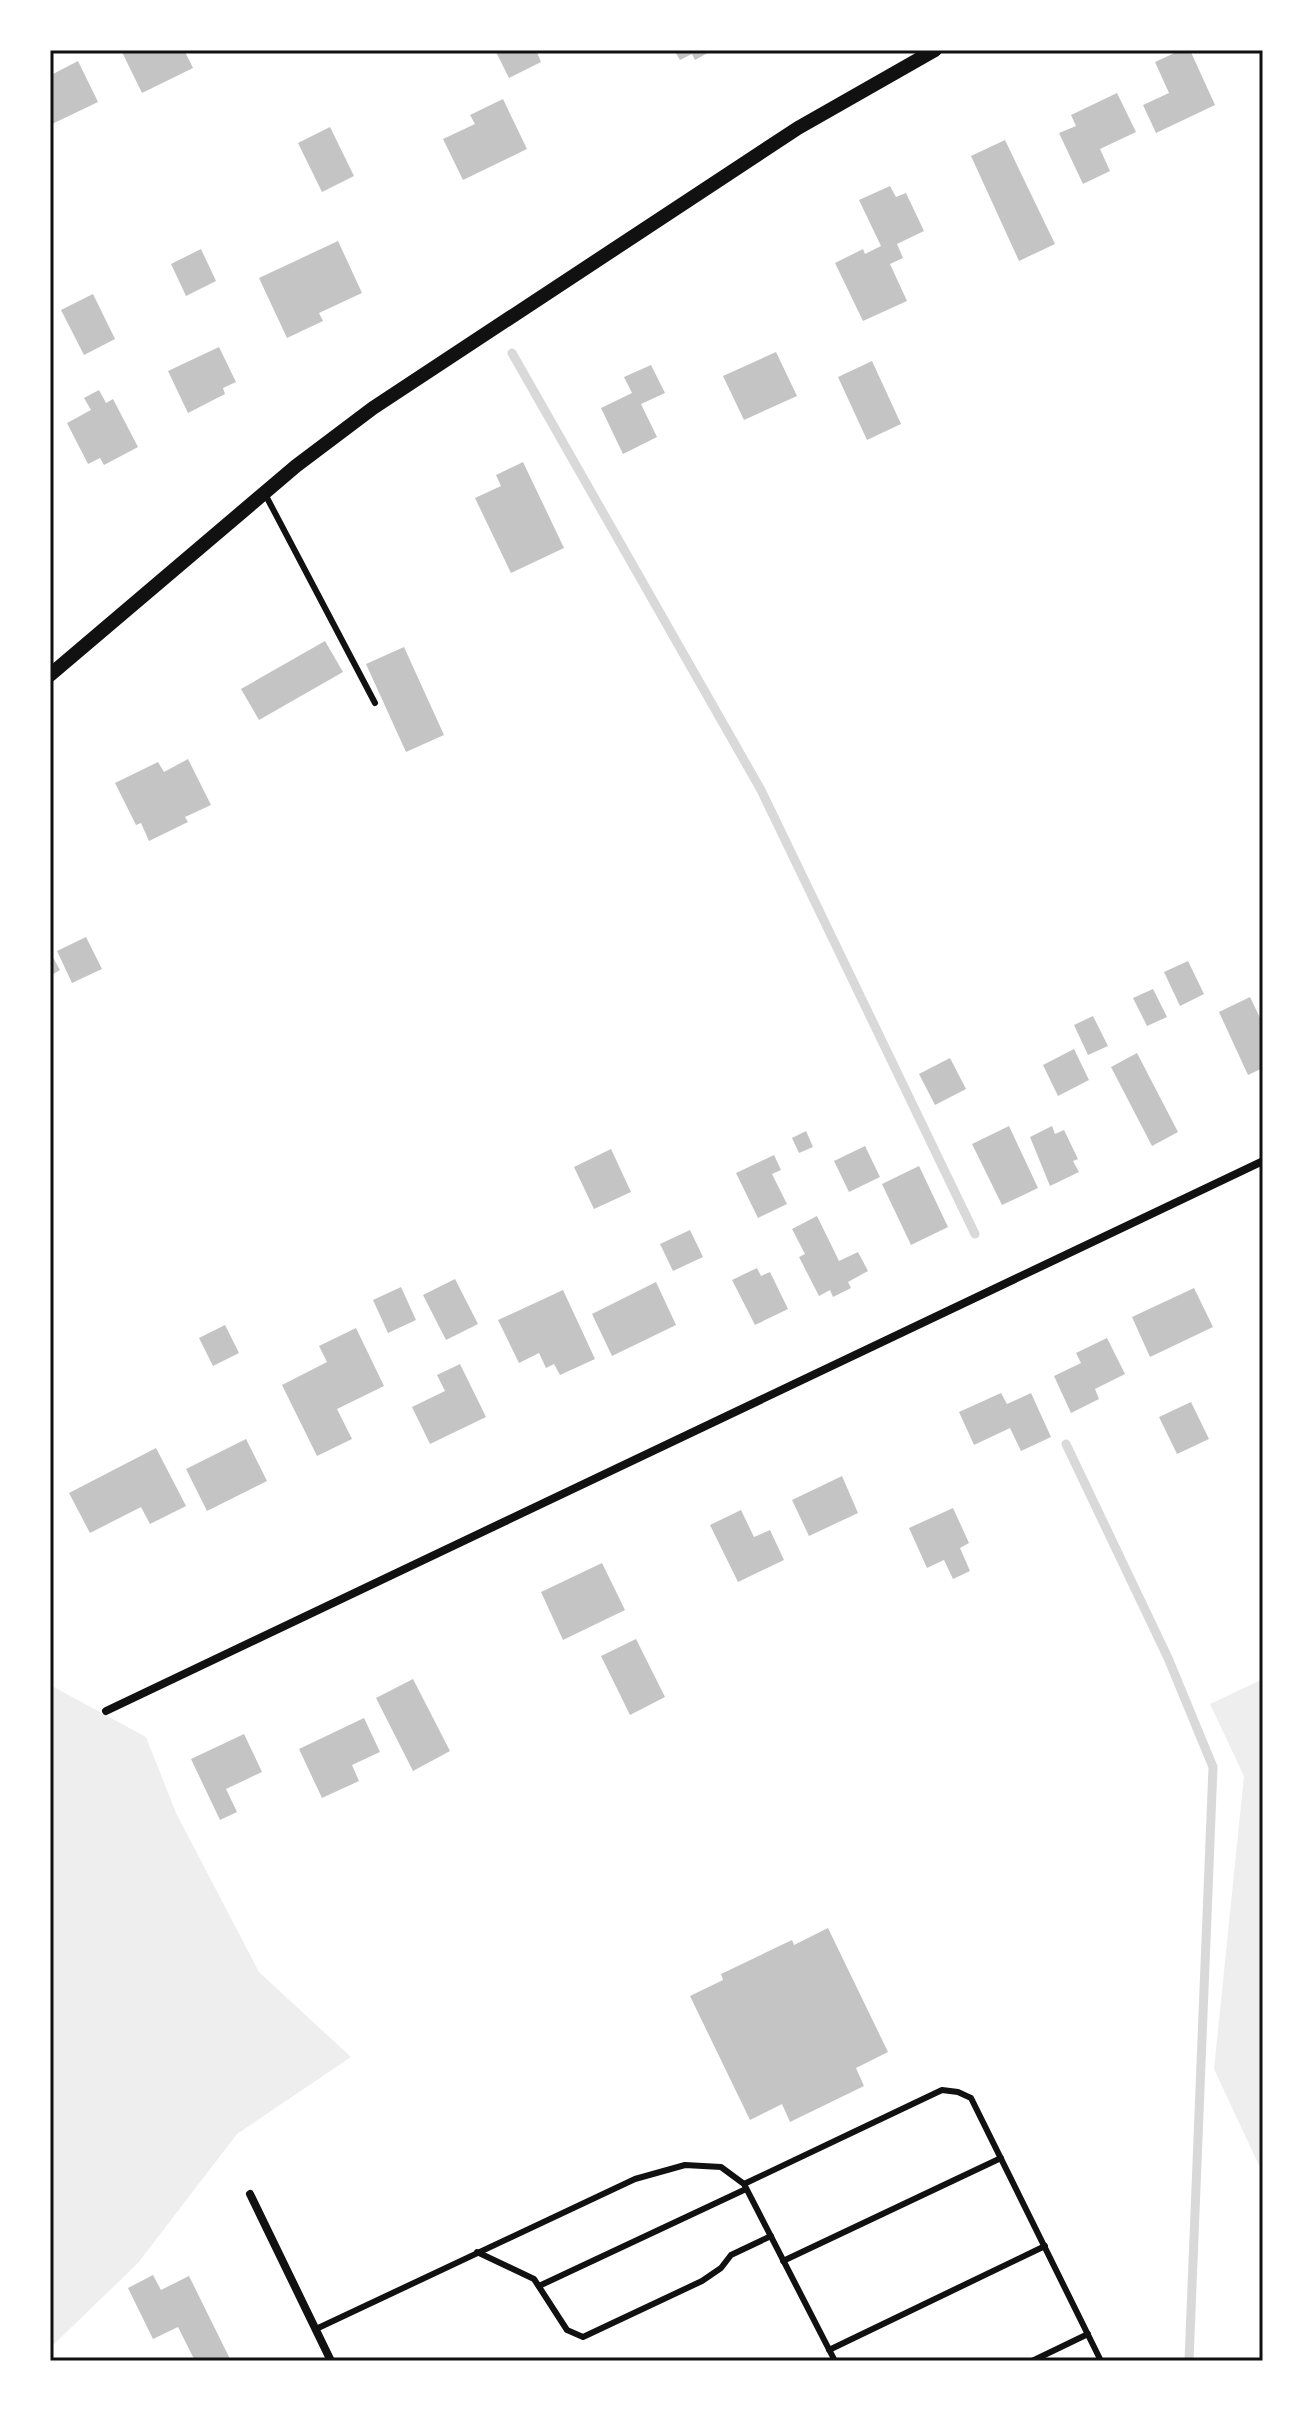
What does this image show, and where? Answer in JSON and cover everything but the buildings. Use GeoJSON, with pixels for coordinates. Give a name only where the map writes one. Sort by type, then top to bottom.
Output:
{"type":"FeatureCollection","features":[{"type":"Feature","properties":{"kind":"street"},"geometry":{"type":"LineString","coordinates":[[50,675],[265,494],[373,408],[798,128],[935,50]]}},
{"type":"Feature","properties":{"kind":"street"},"geometry":{"type":"LineString","coordinates":[[106,1711],[1263,1161]]}},
{"type":"Feature","properties":{"kind":"street"},"geometry":{"type":"LineString","coordinates":[[250,2194],[331,2361]]}},
{"type":"Feature","properties":{"kind":"lane"},"geometry":{"type":"LineString","coordinates":[[265,494],[375,703]]}},
{"type":"Feature","properties":{"kind":"lane"},"geometry":{"type":"LineString","coordinates":[[539,2286],[942,2090],[958,2092],[971,2098],[1101,2361]]}},
{"type":"Feature","properties":{"kind":"lane"},"geometry":{"type":"LineString","coordinates":[[783,2261],[1001,2158]]}},
{"type":"Feature","properties":{"kind":"lane"},"geometry":{"type":"LineString","coordinates":[[316,2329],[635,2179],[685,2165],[721,2167],[745,2186],[835,2361]]}},
{"type":"Feature","properties":{"kind":"lane"},"geometry":{"type":"LineString","coordinates":[[477,2252],[534,2279],[567,2330],[583,2337],[702,2281],[721,2268],[731,2255],[771,2236]]}},
{"type":"Feature","properties":{"kind":"lane"},"geometry":{"type":"LineString","coordinates":[[829,2350],[1045,2246]]}},
{"type":"Feature","properties":{"kind":"lane"},"geometry":{"type":"LineString","coordinates":[[1032,2361],[1088,2334]]}},
{"type":"Feature","properties":{"kind":"shaded area"},"geometry":{"type":"Polygon","coordinates":[[[1263,1679],[1263,2174],[1214,2069],[1244,1776],[1210,1704],[1263,1679]]]}},
{"type":"Feature","properties":{"kind":"shaded area"},"geometry":{"type":"Polygon","coordinates":[[[50,1685],[146,1737],[176,1813],[259,1972],[351,2057],[237,2134],[138,2263],[50,2348],[50,1685]]]}},
{"type":"Feature","properties":{"kind":"waterway"},"geometry":{"type":"LineString","coordinates":[[512,353],[761,790],[975,1234]]}},
{"type":"Feature","properties":{"kind":"waterway"},"geometry":{"type":"LineString","coordinates":[[1066,1444],[1168,1658],[1213,1767],[1189,2361]]}}]}
